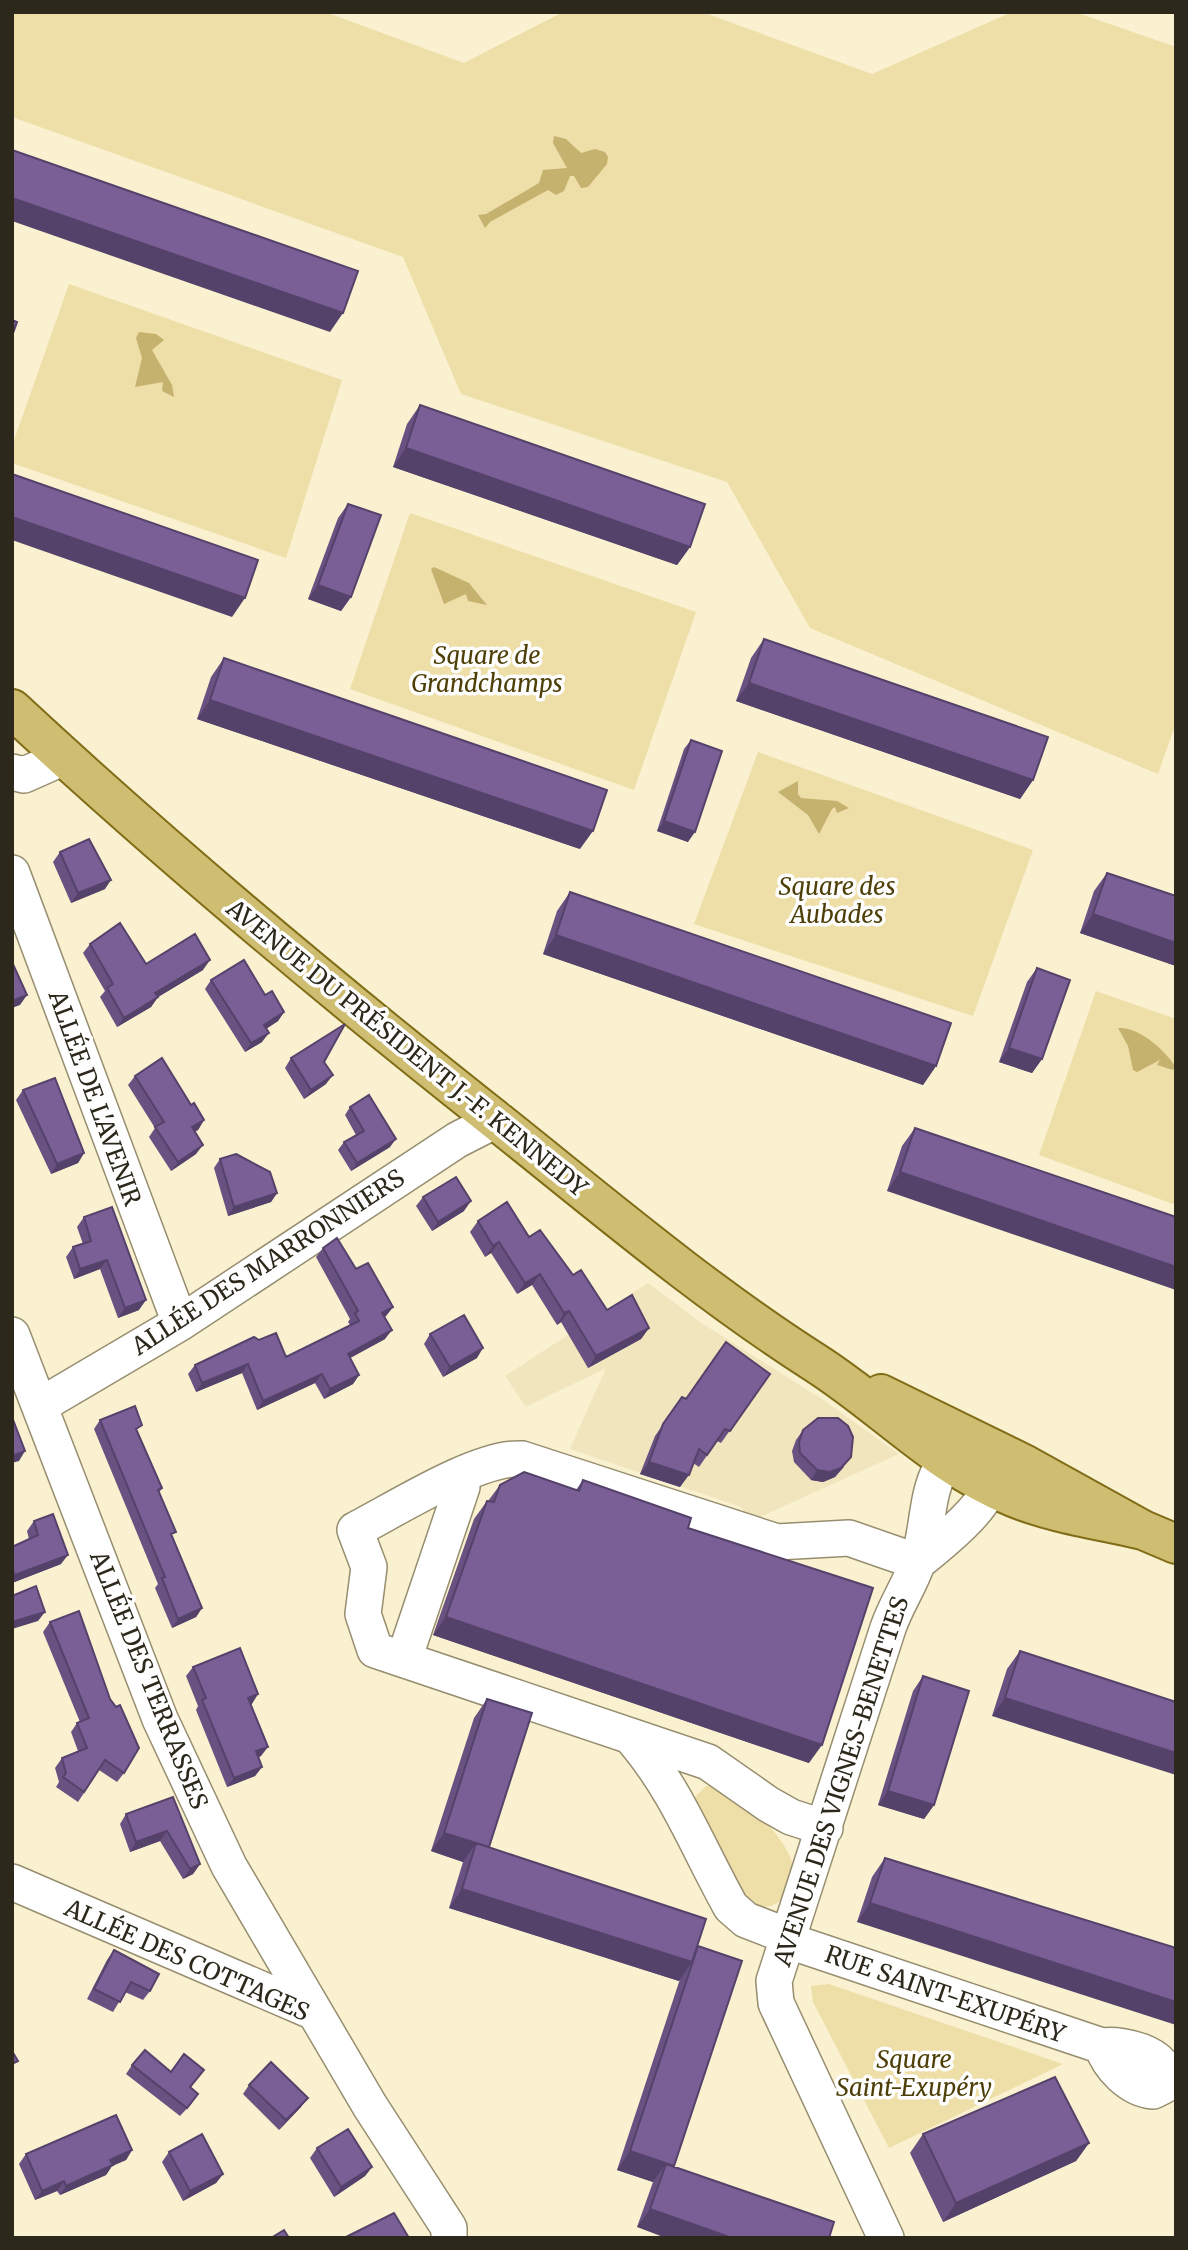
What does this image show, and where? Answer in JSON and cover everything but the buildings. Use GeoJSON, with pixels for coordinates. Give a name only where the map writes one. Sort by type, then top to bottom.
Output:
{"type":"FeatureCollection","features":[{"type":"Feature","properties":{"kind":"main road","name":"AVENUE DU PRÉSIDENT J.-F. KENNEDY"},"geometry":{"type":"LineString","coordinates":[[29,735],[496,1121],[713,1294],[819,1365],[945,1460],[1012,1497],[1160,1537]]}},
{"type":"Feature","properties":{"kind":"main road","name":"AVENUE DU PRÉSIDENT J.-F. KENNEDY"},"geometry":{"type":"LineString","coordinates":[[819,1365],[984,1445],[1160,1537]]}},
{"type":"Feature","properties":{"kind":"street"},"geometry":{"type":"LineString","coordinates":[[12,772],[24,775],[51,764],[29,735]]}},
{"type":"Feature","properties":{"kind":"street","name":"ALLÉE DE L'AVENIR"},"geometry":{"type":"LineString","coordinates":[[12,873],[180,1323]]}},
{"type":"Feature","properties":{"kind":"street","name":"ALLÉE DES MARRONNIERS"},"geometry":{"type":"LineString","coordinates":[[41,1405],[180,1323],[457,1140],[496,1121]]}},
{"type":"Feature","properties":{"kind":"street","name":"ALLÉE DES TERRASSES"},"geometry":{"type":"LineString","coordinates":[[12,1335],[160,1719],[229,1866],[314,2012]]}},
{"type":"Feature","properties":{"kind":"street"},"geometry":{"type":"LineString","coordinates":[[945,1460],[965,1446],[984,1445],[992,1460],[994,1473],[991,1485]]}},
{"type":"Feature","properties":{"kind":"street"},"geometry":{"type":"LineString","coordinates":[[825,1828],[791,1817],[708,1762],[633,1739],[549,1707],[375,1650],[363,1614],[369,1567],[355,1530],[460,1476],[506,1458],[523,1459],[777,1542],[849,1538],[918,1562]]}},
{"type":"Feature","properties":{"kind":"street","name":"AVENUE DES VIGNES-BENETTES"},"geometry":{"type":"LineString","coordinates":[[886,2238],[776,2003],[775,1981],[898,1600],[918,1562],[923,1527],[945,1460]]}},
{"type":"Feature","properties":{"kind":"street"},"geometry":{"type":"LineString","coordinates":[[404,1660],[462,1487],[460,1476]]}},
{"type":"Feature","properties":{"kind":"street","name":"AVENUE DES VIGNES-BENETTES"},"geometry":{"type":"LineString","coordinates":[[918,1562],[947,1539],[978,1506],[991,1485]]}},
{"type":"Feature","properties":{"kind":"street","name":"RUE SAINT-EXUPÉRY"},"geometry":{"type":"LineString","coordinates":[[633,1739],[654,1764],[675,1797],[731,1906],[746,1920],[790,1939],[946,1996],[1102,2046]]}},
{"type":"Feature","properties":{"kind":"street"},"geometry":{"type":"LineString","coordinates":[[675,1797],[679,1778],[690,1767],[708,1762]]}},
{"type":"Feature","properties":{"kind":"street","name":"ALLÉE DES COTTAGES"},"geometry":{"type":"LineString","coordinates":[[12,1882],[314,2012],[449,2228],[449,2238]]}},
{"type":"Feature","properties":{"kind":"shaded area"},"geometry":{"type":"Polygon","coordinates":[[[554,136],[566,139],[581,153],[595,149],[605,152],[608,157],[607,164],[588,187],[581,188],[574,176],[570,176],[564,191],[556,195],[548,190],[490,222],[485,228],[478,215],[486,214],[539,183],[543,170],[567,168],[553,143],[554,136]]]}},
{"type":"Feature","properties":{"kind":"shaded area"},"geometry":{"type":"Polygon","coordinates":[[[139,332],[156,334],[164,340],[152,350],[172,385],[174,397],[162,391],[163,382],[135,387],[142,358],[136,338],[139,332]]]}},
{"type":"Feature","properties":{"kind":"shaded area"},"geometry":{"type":"Polygon","coordinates":[[[434,567],[469,583],[487,605],[468,601],[466,594],[444,604],[431,569],[434,567]]]}},
{"type":"Feature","properties":{"kind":"shaded area"},"geometry":{"type":"Polygon","coordinates":[[[798,781],[798,794],[801,798],[837,801],[849,808],[837,813],[835,807],[832,809],[819,834],[808,815],[778,792],[798,781]]]}},
{"type":"Feature","properties":{"kind":"shaded area"},"geometry":{"type":"Polygon","coordinates":[[[1118,1028],[1134,1031],[1158,1046],[1175,1066],[1173,1070],[1157,1065],[1160,1060],[1137,1072],[1133,1070],[1128,1046],[1118,1028]]]}},
{"type":"Feature","properties":{"kind":"shaded area"},"geometry":{"type":"Polygon","coordinates":[[[648,1283],[703,1324],[822,1399],[899,1454],[751,1521],[741,1507],[570,1449],[606,1368],[526,1407],[505,1376],[648,1283]]]}},
{"type":"Feature","properties":{"kind":"green space"},"geometry":{"type":"Polygon","coordinates":[[[12,12],[325,12],[464,63],[563,12],[702,12],[872,74],[1012,12],[1075,12],[1176,47],[1176,723],[1158,774],[810,628],[727,482],[461,394],[403,257],[12,117],[12,12]]]}},
{"type":"Feature","properties":{"kind":"green space"},"geometry":{"type":"Polygon","coordinates":[[[69,284],[342,380],[286,558],[12,463],[12,446],[69,284]]]}},
{"type":"Feature","properties":{"kind":"green space","name":"Square de Grandchamps"},"geometry":{"type":"Polygon","coordinates":[[[410,513],[696,612],[634,790],[350,689],[410,513]]]}},
{"type":"Feature","properties":{"kind":"green space","name":"Square des Aubades"},"geometry":{"type":"Polygon","coordinates":[[[758,752],[1033,850],[973,1016],[694,924],[758,752]]]}},
{"type":"Feature","properties":{"kind":"green space"},"geometry":{"type":"Polygon","coordinates":[[[1096,991],[1176,1019],[1176,1205],[1039,1155],[1096,991]]]}},
{"type":"Feature","properties":{"kind":"green space"},"geometry":{"type":"Polygon","coordinates":[[[706,1786],[718,1789],[747,1806],[774,1832],[784,1846],[794,1876],[786,1894],[772,1906],[742,1903],[694,1798],[706,1786]]]}},
{"type":"Feature","properties":{"kind":"green space","name":"Square Saint-Exupéry"},"geometry":{"type":"Polygon","coordinates":[[[829,1984],[1063,2064],[889,2148],[813,2002],[811,1986],[829,1984]]]}}]}
